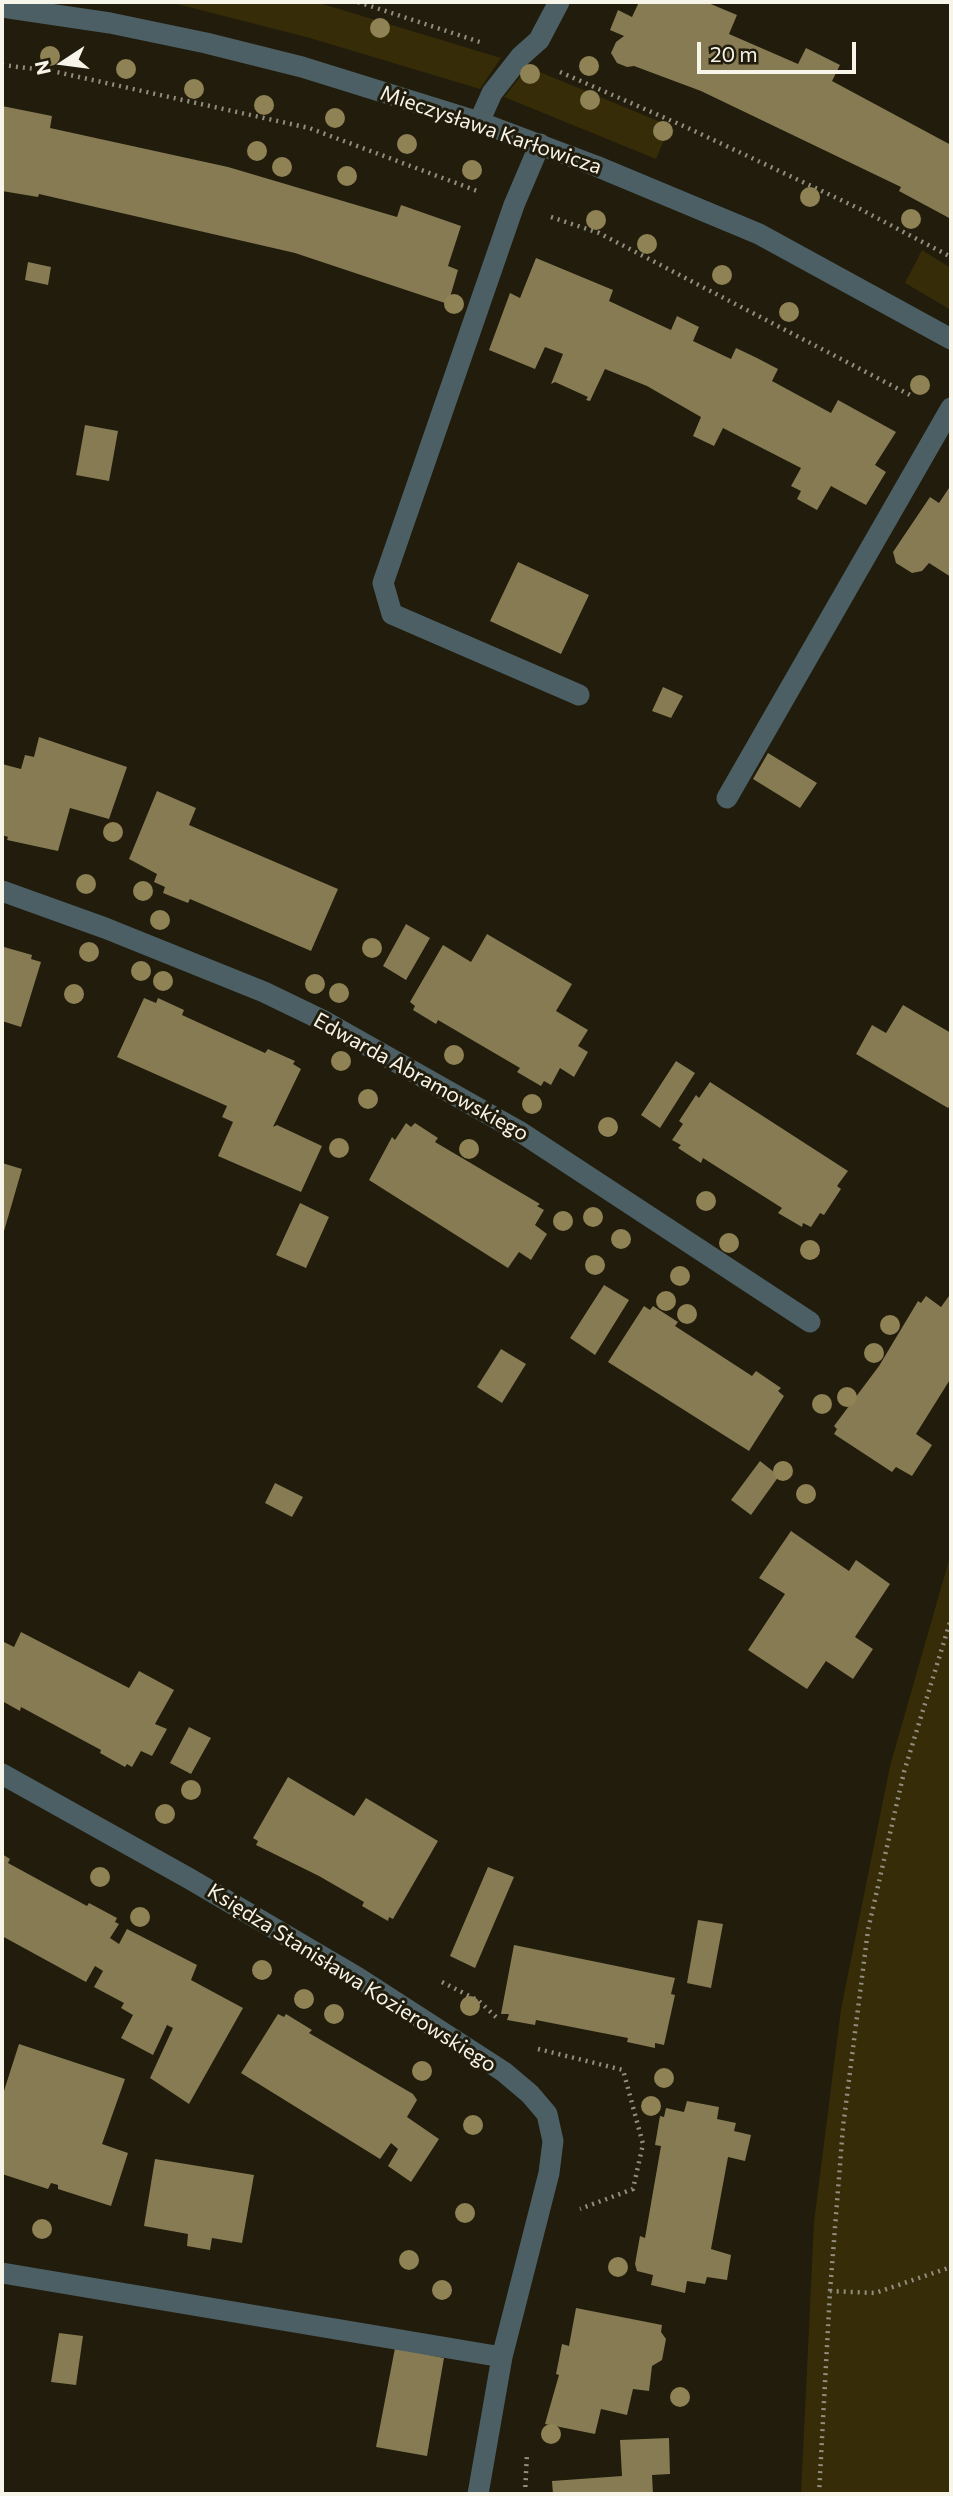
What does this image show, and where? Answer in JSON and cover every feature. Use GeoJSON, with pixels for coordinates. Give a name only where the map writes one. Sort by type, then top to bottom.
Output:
{"type":"FeatureCollection","features":[{"type":"Feature","properties":{"kind":"street"},"geometry":{"type":"LineString","coordinates":[[480,122],[492,93],[521,56],[538,40],[559,2]]}},
{"type":"Feature","properties":{"kind":"street","name":"Mieczysława Karłowicza"},"geometry":{"type":"LineString","coordinates":[[2,7],[110,23],[206,43],[302,67],[480,122],[759,234],[951,339]]}},
{"type":"Feature","properties":{"kind":"street"},"geometry":{"type":"LineString","coordinates":[[540,144],[514,205],[383,583],[393,614],[579,695]]}},
{"type":"Feature","properties":{"kind":"street"},"geometry":{"type":"LineString","coordinates":[[727,798],[949,411]]}},
{"type":"Feature","properties":{"kind":"street","name":"Edwarda Abramowskiego"},"geometry":{"type":"LineString","coordinates":[[2,891],[79,918],[252,987],[322,1020],[522,1133],[810,1322]]}},
{"type":"Feature","properties":{"kind":"street","name":"Księdza Stanisława Kozierowskiego"},"geometry":{"type":"LineString","coordinates":[[2,1774],[190,1879],[357,1977],[504,2072],[530,2094],[547,2115],[553,2141],[549,2174],[502,2357],[478,2494]]}},
{"type":"Feature","properties":{"kind":"street"},"geometry":{"type":"LineString","coordinates":[[2,2273],[502,2357]]}},
{"type":"Feature","properties":{"kind":"path"},"geometry":{"type":"LineString","coordinates":[[2,65],[52,71],[309,128],[514,205],[599,233],[949,411]]}},
{"type":"Feature","properties":{"kind":"path"},"geometry":{"type":"LineString","coordinates":[[688,128],[860,209],[951,257]]}},
{"type":"Feature","properties":{"kind":"path"},"geometry":{"type":"LineString","coordinates":[[819,2494],[830,2291],[843,2127],[868,1930],[904,1772],[951,1619]]}},
{"type":"Feature","properties":{"kind":"path"},"geometry":{"type":"LineString","coordinates":[[830,2291],[874,2293],[951,2267]]}},
{"type":"Feature","properties":{"kind":"path"},"geometry":{"type":"LineString","coordinates":[[525,2494],[528,2449]]}},
{"type":"Feature","properties":{"kind":"shaded area"},"geometry":{"type":"Polygon","coordinates":[[[169,2],[316,2],[501,58],[480,89],[310,38],[169,2]]]}},
{"type":"Feature","properties":{"kind":"shaded area"},"geometry":{"type":"Polygon","coordinates":[[[528,67],[670,126],[656,159],[504,97],[528,67]]]}},
{"type":"Feature","properties":{"kind":"shaded area"},"geometry":{"type":"Polygon","coordinates":[[[922,250],[951,268],[951,310],[905,283],[922,250]]]}},
{"type":"Feature","properties":{"kind":"shaded area"},"geometry":{"type":"Polygon","coordinates":[[[951,1553],[951,2494],[801,2494],[814,2222],[841,2009],[890,1766],[951,1553]]]}},
{"type":"Feature","properties":{"kind":"building"},"geometry":{"type":"Polygon","coordinates":[[[639,2],[706,2],[737,15],[729,34],[798,64],[806,48],[840,65],[832,81],[951,145],[951,219],[899,191],[901,187],[701,91],[634,66],[627,67],[617,63],[611,53],[616,42],[624,36],[610,30],[618,10],[632,17],[639,2]]]}},
{"type":"Feature","properties":{"kind":"building"},"geometry":{"type":"Polygon","coordinates":[[[2,106],[52,116],[50,128],[228,167],[397,217],[401,205],[461,226],[448,266],[458,270],[448,304],[295,253],[39,194],[38,197],[2,191],[2,106]]]}},
{"type":"Feature","properties":{"kind":"building"},"geometry":{"type":"Polygon","coordinates":[[[536,258],[613,290],[609,301],[671,330],[677,316],[699,327],[693,341],[731,359],[736,348],[757,358],[778,369],[772,381],[831,413],[838,400],[896,432],[875,465],[886,472],[866,505],[831,486],[817,510],[797,499],[801,491],[791,486],[801,468],[723,428],[714,446],[693,436],[701,417],[647,386],[605,369],[590,401],[586,400],[588,397],[555,382],[551,384],[563,354],[545,347],[535,369],[489,350],[510,293],[520,298],[536,258]]]}},
{"type":"Feature","properties":{"kind":"building"},"geometry":{"type":"Polygon","coordinates":[[[28,262],[51,267],[48,285],[25,280],[28,262]]]}},
{"type":"Feature","properties":{"kind":"building"},"geometry":{"type":"Polygon","coordinates":[[[85,425],[118,431],[109,481],[76,475],[85,425]]]}},
{"type":"Feature","properties":{"kind":"building"},"geometry":{"type":"Polygon","coordinates":[[[951,485],[951,577],[929,563],[922,571],[912,573],[896,563],[893,552],[930,497],[939,503],[951,485]]]}},
{"type":"Feature","properties":{"kind":"building"},"geometry":{"type":"Polygon","coordinates":[[[518,562],[589,595],[561,654],[490,621],[518,562]]]}},
{"type":"Feature","properties":{"kind":"building"},"geometry":{"type":"Polygon","coordinates":[[[663,687],[683,696],[671,718],[652,711],[663,687]]]}},
{"type":"Feature","properties":{"kind":"building"},"geometry":{"type":"Polygon","coordinates":[[[39,737],[127,767],[109,819],[70,808],[58,851],[7,840],[8,837],[2,835],[2,764],[21,769],[25,755],[34,757],[39,737]]]}},
{"type":"Feature","properties":{"kind":"building"},"geometry":{"type":"Polygon","coordinates":[[[768,753],[817,783],[800,808],[753,779],[768,753]]]}},
{"type":"Feature","properties":{"kind":"building"},"geometry":{"type":"Polygon","coordinates":[[[157,791],[196,808],[189,825],[338,889],[311,951],[190,899],[188,903],[163,893],[165,887],[154,882],[157,874],[129,859],[157,791]]]}},
{"type":"Feature","properties":{"kind":"building"},"geometry":{"type":"Polygon","coordinates":[[[406,924],[430,938],[406,980],[383,966],[406,924]]]}},
{"type":"Feature","properties":{"kind":"building"},"geometry":{"type":"Polygon","coordinates":[[[487,934],[572,984],[556,1011],[588,1030],[578,1046],[588,1052],[574,1077],[560,1068],[551,1085],[544,1081],[541,1086],[517,1072],[520,1068],[438,1020],[436,1024],[413,1010],[415,1006],[410,1002],[443,945],[471,962],[487,934]]]}},
{"type":"Feature","properties":{"kind":"building"},"geometry":{"type":"Polygon","coordinates":[[[4,947],[32,955],[31,959],[41,962],[21,1027],[2,1021],[4,947]]]}},
{"type":"Feature","properties":{"kind":"building"},"geometry":{"type":"Polygon","coordinates":[[[144,998],[156,1003],[158,998],[184,1010],[182,1015],[265,1053],[268,1049],[295,1061],[293,1064],[301,1069],[273,1127],[277,1125],[322,1146],[301,1192],[218,1156],[233,1122],[222,1117],[227,1106],[117,1057],[144,998]]]}},
{"type":"Feature","properties":{"kind":"building"},"geometry":{"type":"Polygon","coordinates":[[[903,1005],[951,1033],[951,1104],[948,1108],[856,1054],[872,1025],[886,1033],[903,1005]]]}},
{"type":"Feature","properties":{"kind":"building"},"geometry":{"type":"Polygon","coordinates":[[[676,1061],[695,1073],[660,1128],[641,1115],[676,1061]]]}},
{"type":"Feature","properties":{"kind":"building"},"geometry":{"type":"Polygon","coordinates":[[[710,1082],[848,1171],[837,1186],[841,1189],[824,1215],[820,1213],[811,1227],[803,1223],[802,1227],[778,1213],[782,1208],[703,1158],[701,1163],[678,1148],[681,1145],[672,1140],[683,1124],[679,1121],[696,1095],[699,1098],[710,1082]]]}},
{"type":"Feature","properties":{"kind":"building"},"geometry":{"type":"Polygon","coordinates":[[[406,1123],[411,1127],[415,1123],[438,1138],[435,1142],[540,1204],[537,1206],[544,1210],[535,1225],[547,1234],[531,1260],[519,1252],[508,1268],[369,1180],[392,1137],[395,1140],[406,1123]]]}},
{"type":"Feature","properties":{"kind":"building"},"geometry":{"type":"Polygon","coordinates":[[[2,1163],[22,1169],[2,1238],[2,1163]]]}},
{"type":"Feature","properties":{"kind":"building"},"geometry":{"type":"Polygon","coordinates":[[[300,1203],[329,1217],[306,1268],[276,1255],[300,1203]]]}},
{"type":"Feature","properties":{"kind":"building"},"geometry":{"type":"Polygon","coordinates":[[[604,1285],[629,1300],[595,1355],[570,1338],[604,1285]]]}},
{"type":"Feature","properties":{"kind":"building"},"geometry":{"type":"Polygon","coordinates":[[[926,1296],[941,1307],[949,1296],[951,1297],[951,1378],[916,1434],[932,1445],[912,1476],[896,1467],[892,1472],[834,1434],[837,1429],[834,1426],[879,1366],[918,1301],[921,1303],[926,1296]]]}},
{"type":"Feature","properties":{"kind":"building"},"geometry":{"type":"Polygon","coordinates":[[[644,1306],[650,1310],[653,1306],[678,1322],[675,1326],[752,1376],[756,1371],[781,1388],[778,1391],[784,1396],[749,1451],[608,1362],[644,1306]]]}},
{"type":"Feature","properties":{"kind":"building"},"geometry":{"type":"Polygon","coordinates":[[[501,1349],[526,1364],[502,1403],[477,1387],[501,1349]]]}},
{"type":"Feature","properties":{"kind":"building"},"geometry":{"type":"Polygon","coordinates":[[[760,1461],[779,1476],[751,1515],[731,1500],[760,1461]]]}},
{"type":"Feature","properties":{"kind":"building"},"geometry":{"type":"Polygon","coordinates":[[[275,1483],[303,1497],[292,1517],[265,1503],[275,1483]]]}},
{"type":"Feature","properties":{"kind":"building"},"geometry":{"type":"Polygon","coordinates":[[[791,1531],[849,1571],[856,1560],[890,1584],[855,1637],[873,1649],[853,1679],[826,1661],[807,1689],[748,1650],[785,1594],[759,1578],[791,1531]]]}},
{"type":"Feature","properties":{"kind":"building"},"geometry":{"type":"Polygon","coordinates":[[[21,1632],[129,1688],[139,1671],[174,1690],[155,1724],[167,1729],[152,1756],[141,1751],[132,1767],[127,1764],[125,1767],[100,1753],[101,1750],[21,1707],[20,1711],[2,1701],[2,1641],[14,1647],[21,1632]]]}},
{"type":"Feature","properties":{"kind":"building"},"geometry":{"type":"Polygon","coordinates":[[[189,1727],[211,1738],[191,1774],[170,1763],[189,1727]]]}},
{"type":"Feature","properties":{"kind":"building"},"geometry":{"type":"Polygon","coordinates":[[[288,1777],[354,1816],[366,1798],[438,1841],[393,1919],[389,1917],[388,1921],[362,1906],[364,1902],[319,1876],[256,1845],[258,1841],[253,1838],[288,1777]]]}},
{"type":"Feature","properties":{"kind":"building"},"geometry":{"type":"Polygon","coordinates":[[[2,1854],[10,1859],[8,1863],[87,1906],[89,1903],[117,1918],[115,1922],[119,1924],[110,1938],[119,1944],[127,1929],[197,1965],[191,1980],[243,2008],[189,2104],[150,2078],[173,2028],[167,2025],[153,2055],[121,2038],[133,2015],[121,2008],[124,2003],[94,1987],[103,1971],[95,1966],[86,1982],[2,1936],[2,1854]]]}},
{"type":"Feature","properties":{"kind":"building"},"geometry":{"type":"Polygon","coordinates":[[[488,1867],[514,1877],[475,1968],[450,1956],[488,1867]]]}},
{"type":"Feature","properties":{"kind":"building"},"geometry":{"type":"Polygon","coordinates":[[[698,1920],[723,1924],[711,1988],[687,1983],[698,1920]]]}},
{"type":"Feature","properties":{"kind":"building"},"geometry":{"type":"Polygon","coordinates":[[[514,1945],[675,1978],[671,1994],[675,1995],[664,2045],[655,2043],[655,2048],[627,2042],[628,2038],[536,2020],[535,2025],[507,2020],[509,2014],[501,2014],[514,1945]]]}},
{"type":"Feature","properties":{"kind":"building"},"geometry":{"type":"Polygon","coordinates":[[[278,2014],[284,2017],[286,2014],[312,2030],[309,2033],[413,2094],[417,2100],[407,2117],[439,2139],[411,2182],[388,2166],[398,2149],[391,2143],[380,2159],[241,2073],[278,2014]]]}},
{"type":"Feature","properties":{"kind":"building"},"geometry":{"type":"Polygon","coordinates":[[[19,2044],[125,2079],[102,2144],[128,2153],[111,2206],[58,2189],[58,2185],[51,2183],[48,2189],[2,2174],[2,2097],[19,2044]]]}},
{"type":"Feature","properties":{"kind":"building"},"geometry":{"type":"Polygon","coordinates":[[[687,2101],[719,2107],[717,2119],[736,2123],[734,2131],[751,2135],[745,2161],[728,2157],[711,2249],[731,2255],[727,2280],[707,2277],[705,2284],[687,2281],[685,2293],[651,2285],[653,2275],[637,2271],[635,2264],[640,2236],[645,2238],[661,2146],[655,2145],[660,2116],[664,2117],[666,2108],[684,2112],[687,2101]]]}},
{"type":"Feature","properties":{"kind":"building"},"geometry":{"type":"Polygon","coordinates":[[[155,2159],[254,2175],[242,2243],[212,2238],[210,2250],[187,2246],[188,2234],[144,2226],[155,2159]]]}},
{"type":"Feature","properties":{"kind":"building"},"geometry":{"type":"Polygon","coordinates":[[[576,2308],[662,2325],[661,2332],[666,2339],[662,2360],[652,2366],[649,2391],[633,2389],[627,2415],[601,2409],[595,2434],[545,2424],[559,2375],[556,2374],[562,2344],[569,2346],[576,2308]]]}},
{"type":"Feature","properties":{"kind":"building"},"geometry":{"type":"Polygon","coordinates":[[[59,2333],[83,2336],[76,2385],[51,2382],[59,2333]]]}},
{"type":"Feature","properties":{"kind":"building"},"geometry":{"type":"Polygon","coordinates":[[[395,2348],[444,2358],[427,2456],[376,2447],[395,2348]]]}},
{"type":"Feature","properties":{"kind":"building"},"geometry":{"type":"Polygon","coordinates":[[[669,2438],[670,2474],[652,2475],[653,2494],[553,2494],[552,2481],[622,2476],[620,2440],[669,2438]]]}}]}
